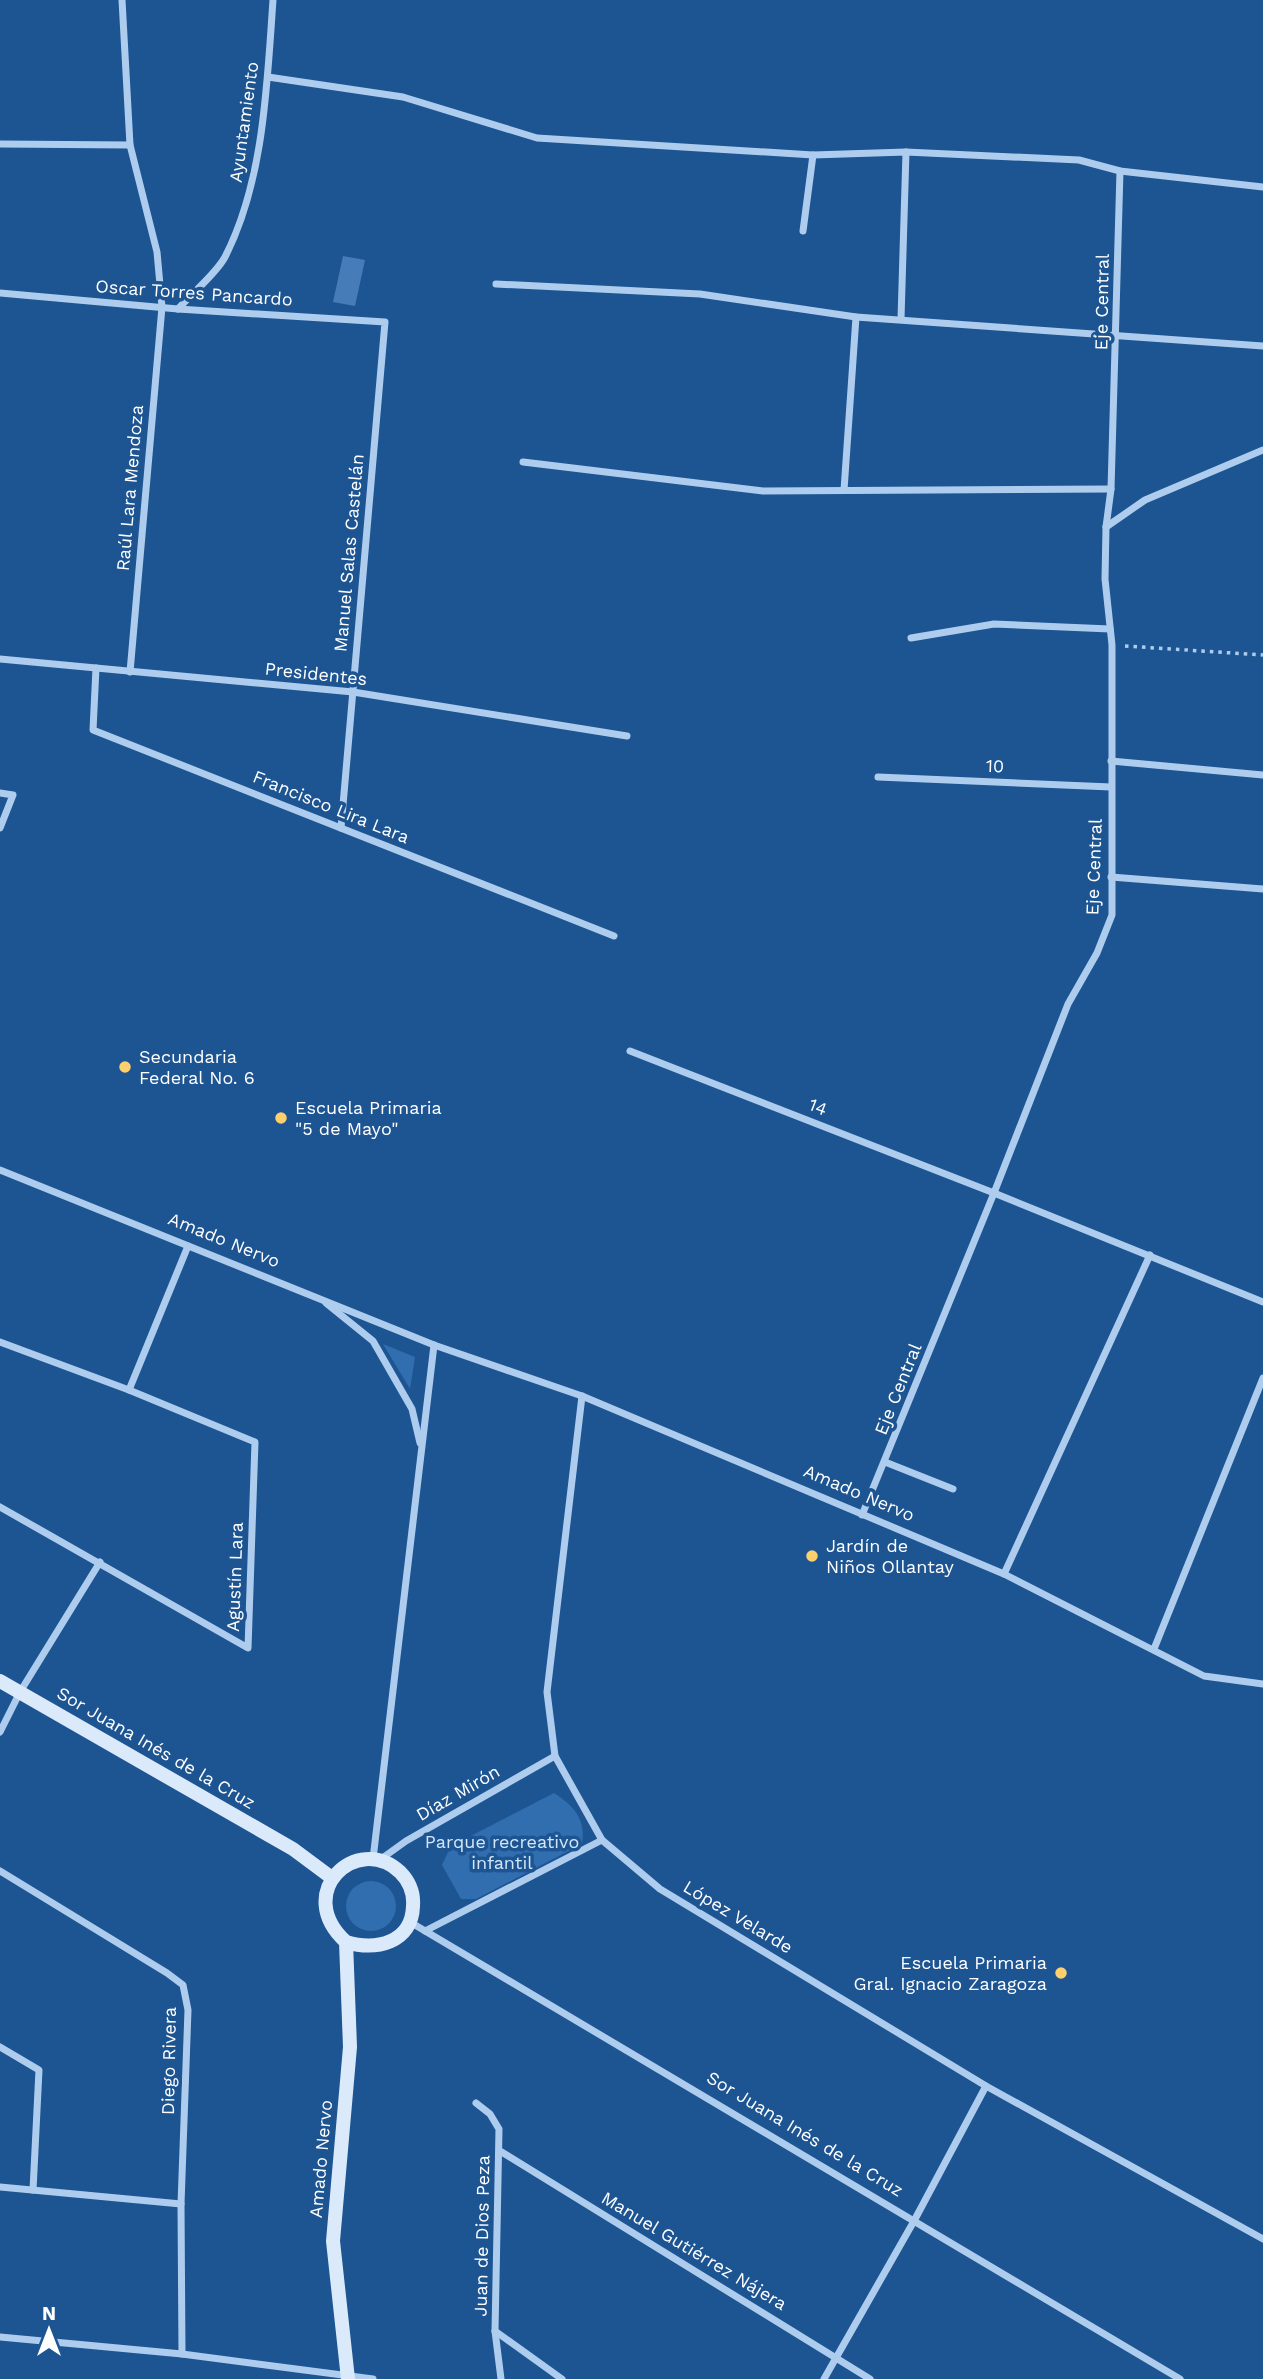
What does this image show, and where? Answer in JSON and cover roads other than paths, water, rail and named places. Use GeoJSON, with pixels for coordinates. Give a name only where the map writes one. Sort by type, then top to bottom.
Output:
{"type":"FeatureCollection","features":[{"type":"Feature","properties":{"kind":"main road","name":"Sor Juana Inés de la Cruz"},"geometry":{"type":"LineString","coordinates":[[0,1681],[293,1849],[332,1878]]}},
{"type":"Feature","properties":{"kind":"main road"},"geometry":{"type":"LineString","coordinates":[[376,1860],[392,1865],[406,1878],[413,1896],[413,1909],[410,1922],[399,1937],[382,1946],[364,1947],[346,1942],[333,1929],[326,1913],[325,1895],[332,1878],[343,1867],[357,1861],[376,1860]]}},
{"type":"Feature","properties":{"kind":"main road","name":"Amado Nervo"},"geometry":{"type":"LineString","coordinates":[[346,1942],[350,2047],[333,2241],[347,2377]]}},
{"type":"Feature","properties":{"kind":"street","name":"Raúl Lara Mendoza"},"geometry":{"type":"LineString","coordinates":[[122,0],[130,145],[157,252],[162,307],[130,672]]}},
{"type":"Feature","properties":{"kind":"street","name":"Ayuntamiento"},"geometry":{"type":"LineString","coordinates":[[178,309],[223,260],[250,194],[268,77],[273,0]]}},
{"type":"Feature","properties":{"kind":"street"},"geometry":{"type":"LineString","coordinates":[[268,77],[403,97],[537,138],[813,155],[906,152],[1079,159],[1120,171],[1263,187]]}},
{"type":"Feature","properties":{"kind":"street"},"geometry":{"type":"LineString","coordinates":[[0,144],[130,145]]}},
{"type":"Feature","properties":{"kind":"street"},"geometry":{"type":"LineString","coordinates":[[901,319],[906,152]]}},
{"type":"Feature","properties":{"kind":"street"},"geometry":{"type":"LineString","coordinates":[[803,232],[813,155]]}},
{"type":"Feature","properties":{"kind":"street","name":"Eje Central"},"geometry":{"type":"LineString","coordinates":[[862,1515],[1068,1004],[1097,953],[1112,915],[1112,645],[1105,579],[1105,527],[1111,489],[1120,171]]}},
{"type":"Feature","properties":{"kind":"street"},"geometry":{"type":"LineString","coordinates":[[496,284],[700,294],[856,317],[1263,346]]}},
{"type":"Feature","properties":{"kind":"street","name":"Oscar Torres Pancardo"},"geometry":{"type":"LineString","coordinates":[[0,293],[178,309],[385,322]]}},
{"type":"Feature","properties":{"kind":"street"},"geometry":{"type":"LineString","coordinates":[[844,490],[856,317]]}},
{"type":"Feature","properties":{"kind":"street","name":"Manuel Salas Castelán"},"geometry":{"type":"LineString","coordinates":[[341,828],[385,322]]}},
{"type":"Feature","properties":{"kind":"street"},"geometry":{"type":"LineString","coordinates":[[1105,527],[1145,500],[1263,450]]}},
{"type":"Feature","properties":{"kind":"street"},"geometry":{"type":"LineString","coordinates":[[523,462],[763,491],[1111,489]]}},
{"type":"Feature","properties":{"kind":"street"},"geometry":{"type":"LineString","coordinates":[[911,638],[994,624],[1110,629]]}},
{"type":"Feature","properties":{"kind":"street","name":"Presidentes"},"geometry":{"type":"LineString","coordinates":[[0,659],[353,692],[627,736]]}},
{"type":"Feature","properties":{"kind":"street","name":"Francisco Lira Lara"},"geometry":{"type":"LineString","coordinates":[[96,668],[93,730],[614,936]]}},
{"type":"Feature","properties":{"kind":"street"},"geometry":{"type":"LineString","coordinates":[[1111,761],[1263,775]]}},
{"type":"Feature","properties":{"kind":"street","name":"10"},"geometry":{"type":"LineString","coordinates":[[878,776],[1111,787]]}},
{"type":"Feature","properties":{"kind":"street"},"geometry":{"type":"LineString","coordinates":[[0,793],[13,794],[0,828]]}},
{"type":"Feature","properties":{"kind":"street"},"geometry":{"type":"LineString","coordinates":[[1111,877],[1263,889]]}},
{"type":"Feature","properties":{"kind":"street","name":"14"},"geometry":{"type":"LineString","coordinates":[[630,1051],[994,1193],[1263,1302]]}},
{"type":"Feature","properties":{"kind":"street","name":"Amado Nervo"},"geometry":{"type":"LineString","coordinates":[[0,1170],[434,1345],[582,1396],[1004,1574],[1204,1676],[1263,1684]]}},
{"type":"Feature","properties":{"kind":"street"},"geometry":{"type":"LineString","coordinates":[[129,1391],[188,1246]]}},
{"type":"Feature","properties":{"kind":"street"},"geometry":{"type":"LineString","coordinates":[[1004,1574],[1150,1255]]}},
{"type":"Feature","properties":{"kind":"street"},"geometry":{"type":"LineString","coordinates":[[320,1298],[373,1341],[412,1409],[422,1450]]}},
{"type":"Feature","properties":{"kind":"street","name":"Agustín Lara"},"geometry":{"type":"LineString","coordinates":[[0,1342],[256,1442],[248,1648],[0,1507]]}},
{"type":"Feature","properties":{"kind":"street"},"geometry":{"type":"LineString","coordinates":[[376,1860],[434,1345]]}},
{"type":"Feature","properties":{"kind":"street"},"geometry":{"type":"LineString","coordinates":[[1154,1649],[1263,1378]]}},
{"type":"Feature","properties":{"kind":"street","name":"López Velarde"},"geometry":{"type":"LineString","coordinates":[[582,1396],[547,1692],[555,1756],[602,1840],[660,1889],[986,2086],[1263,2239]]}},
{"type":"Feature","properties":{"kind":"street"},"geometry":{"type":"LineString","coordinates":[[885,1462],[953,1489]]}},
{"type":"Feature","properties":{"kind":"street"},"geometry":{"type":"LineString","coordinates":[[0,1732],[20,1692],[100,1562]]}},
{"type":"Feature","properties":{"kind":"street","name":"Díaz Mirón"},"geometry":{"type":"LineString","coordinates":[[376,1860],[406,1840],[555,1756]]}},
{"type":"Feature","properties":{"kind":"street"},"geometry":{"type":"LineString","coordinates":[[425,1931],[602,1840]]}},
{"type":"Feature","properties":{"kind":"street","name":"Diego Rivera"},"geometry":{"type":"LineString","coordinates":[[0,1871],[184,1985],[188,2010],[181,2204],[182,2354]]}},
{"type":"Feature","properties":{"kind":"street","name":"Sor Juana Inés de la Cruz"},"geometry":{"type":"LineString","coordinates":[[410,1922],[1180,2379]]}},
{"type":"Feature","properties":{"kind":"street"},"geometry":{"type":"LineString","coordinates":[[0,2047],[39,2070],[33,2190]]}},
{"type":"Feature","properties":{"kind":"street"},"geometry":{"type":"LineString","coordinates":[[824,2379],[914,2221],[986,2086]]}},
{"type":"Feature","properties":{"kind":"street","name":"Juan de Dios Peza"},"geometry":{"type":"LineString","coordinates":[[476,2103],[490,2114],[499,2129],[495,2331],[501,2379]]}},
{"type":"Feature","properties":{"kind":"street","name":"Manuel Gutiérrez Nájera"},"geometry":{"type":"LineString","coordinates":[[500,2151],[870,2379]]}},
{"type":"Feature","properties":{"kind":"street"},"geometry":{"type":"LineString","coordinates":[[0,2187],[181,2204]]}},
{"type":"Feature","properties":{"kind":"street"},"geometry":{"type":"LineString","coordinates":[[495,2331],[562,2379]]}},
{"type":"Feature","properties":{"kind":"street"},"geometry":{"type":"LineString","coordinates":[[0,2337],[182,2354],[373,2379]]}},
{"type":"Feature","properties":{"kind":"place","name":"Secundaria Federal No. 6"},"geometry":{"type":"Point","coordinates":[125,1067]}},
{"type":"Feature","properties":{"kind":"place","name":"Escuela Primaria \"5 de Mayo\""},"geometry":{"type":"Point","coordinates":[281,1118]}},
{"type":"Feature","properties":{"kind":"place","name":"Jardín de Niños Ollantay"},"geometry":{"type":"Point","coordinates":[812,1556]}},
{"type":"Feature","properties":{"kind":"place","name":"Escuela Primaria Gral. Ignacio Zaragoza"},"geometry":{"type":"Point","coordinates":[1061,1973]}},
{"type":"Feature","properties":{"kind":"park label","name":"Parque recreativo infantil"},"geometry":{"type":"Point","coordinates":[502,1852]}}]}
